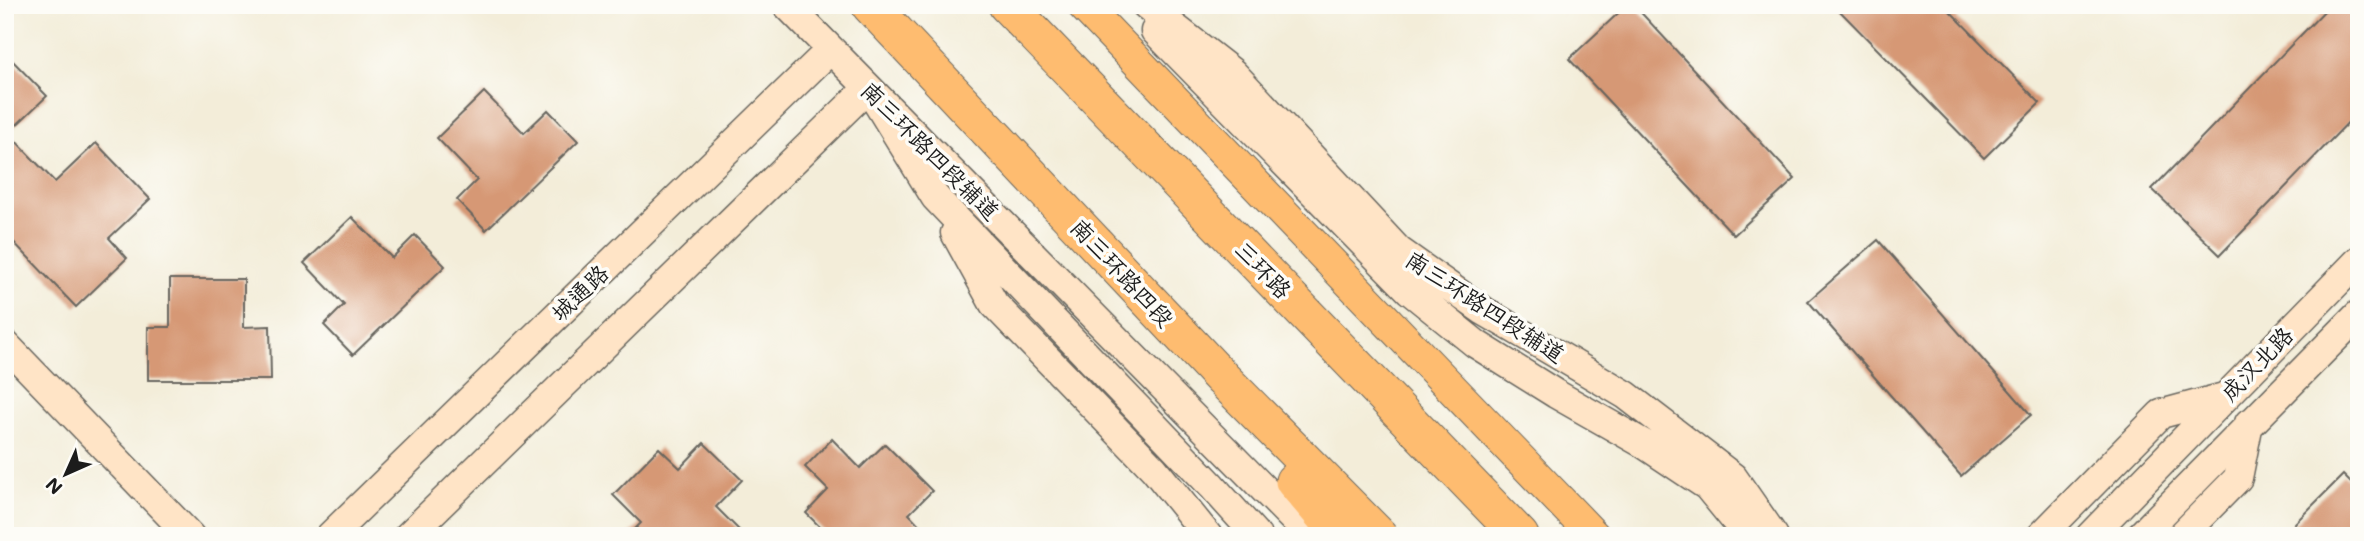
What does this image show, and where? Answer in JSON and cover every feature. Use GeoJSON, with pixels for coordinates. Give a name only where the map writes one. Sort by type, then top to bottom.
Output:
{"type":"FeatureCollection","features":[{"type":"Feature","properties":{"kind":"highway","name":"南三环路四段"},"geometry":{"type":"LineString","coordinates":[[870,5],[1223,379],[1379,536]]}},
{"type":"Feature","properties":{"kind":"highway","name":"三环路"},"geometry":{"type":"LineString","coordinates":[[1007,5],[1520,536]]}},
{"type":"Feature","properties":{"kind":"highway"},"geometry":{"type":"LineString","coordinates":[[1026,170],[1341,536]]}},
{"type":"Feature","properties":{"kind":"main road","name":"南三环路四段辅道"},"geometry":{"type":"LineString","coordinates":[[788,5],[1310,536]]}},
{"type":"Feature","properties":{"kind":"main road"},"geometry":{"type":"LineString","coordinates":[[1083,5],[1594,536]]}},
{"type":"Feature","properties":{"kind":"main road"},"geometry":{"type":"LineString","coordinates":[[1131,5],[1409,290],[1476,344],[1644,444],[1707,485],[1748,536]]}},
{"type":"Feature","properties":{"kind":"main road","name":"南三环路四段辅道"},"geometry":{"type":"LineString","coordinates":[[1146,5],[1233,73],[1399,251],[1484,312],[1626,395],[1733,477],[1774,536]]}},
{"type":"Feature","properties":{"kind":"main road","name":"城通路"},"geometry":{"type":"LineString","coordinates":[[330,536],[830,50]]}},
{"type":"Feature","properties":{"kind":"main road"},"geometry":{"type":"LineString","coordinates":[[408,536],[868,88],[936,197],[994,304],[1154,469],[1208,536]]}},
{"type":"Feature","properties":{"kind":"main road"},"geometry":{"type":"LineString","coordinates":[[936,197],[1212,485],[1257,536]]}},
{"type":"Feature","properties":{"kind":"main road","name":"成汉北路"},"geometry":{"type":"LineString","coordinates":[[2090,536],[2359,260]]}},
{"type":"Feature","properties":{"kind":"main road","name":"成汉北路"},"geometry":{"type":"LineString","coordinates":[[2140,536],[2359,314]]}},
{"type":"Feature","properties":{"kind":"main road"},"geometry":{"type":"LineString","coordinates":[[5,344],[190,536]]}},
{"type":"Feature","properties":{"kind":"main road"},"geometry":{"type":"LineString","coordinates":[[2041,536],[2161,414],[2224,397]]}},
{"type":"Feature","properties":{"kind":"main road"},"geometry":{"type":"LineString","coordinates":[[2181,536],[2238,478],[2249,423]]}},
{"type":"Feature","properties":{"kind":"building"},"geometry":{"type":"Polygon","coordinates":[[[1627,5],[1634,5],[1795,179],[1734,235],[1569,59],[1627,5]]]}},
{"type":"Feature","properties":{"kind":"building"},"geometry":{"type":"Polygon","coordinates":[[[1834,5],[1944,5],[2040,103],[1984,158],[1834,5]]]}},
{"type":"Feature","properties":{"kind":"building"},"geometry":{"type":"Polygon","coordinates":[[[2330,5],[2359,5],[2359,111],[2220,255],[2152,189],[2330,5]]]}},
{"type":"Feature","properties":{"kind":"building"},"geometry":{"type":"Polygon","coordinates":[[[5,53],[47,96],[8,133],[55,182],[96,143],[150,199],[109,238],[127,258],[76,307],[5,233],[5,53]]]}},
{"type":"Feature","properties":{"kind":"building"},"geometry":{"type":"Polygon","coordinates":[[[484,92],[524,133],[548,110],[578,141],[486,230],[457,200],[477,180],[437,138],[484,92]]]}},
{"type":"Feature","properties":{"kind":"building"},"geometry":{"type":"Polygon","coordinates":[[[352,217],[392,258],[415,235],[445,266],[353,355],[324,325],[344,305],[304,263],[352,217]]]}},
{"type":"Feature","properties":{"kind":"building"},"geometry":{"type":"Polygon","coordinates":[[[1878,240],[2031,415],[1961,476],[1808,301],[1878,240]]]}},
{"type":"Feature","properties":{"kind":"building"},"geometry":{"type":"Polygon","coordinates":[[[170,279],[244,279],[244,327],[270,326],[271,380],[148,380],[148,327],[170,327],[170,279]]]}},
{"type":"Feature","properties":{"kind":"building"},"geometry":{"type":"Polygon","coordinates":[[[832,439],[860,468],[885,444],[932,491],[909,514],[930,536],[829,536],[806,513],[828,490],[805,467],[832,439]]]}},
{"type":"Feature","properties":{"kind":"building"},"geometry":{"type":"Polygon","coordinates":[[[704,443],[742,480],[716,507],[745,536],[628,536],[641,523],[613,495],[659,448],[680,468],[704,443]]]}},
{"type":"Feature","properties":{"kind":"building"},"geometry":{"type":"Polygon","coordinates":[[[2343,475],[2359,491],[2359,536],[2306,536],[2294,524],[2343,475]]]}}]}
